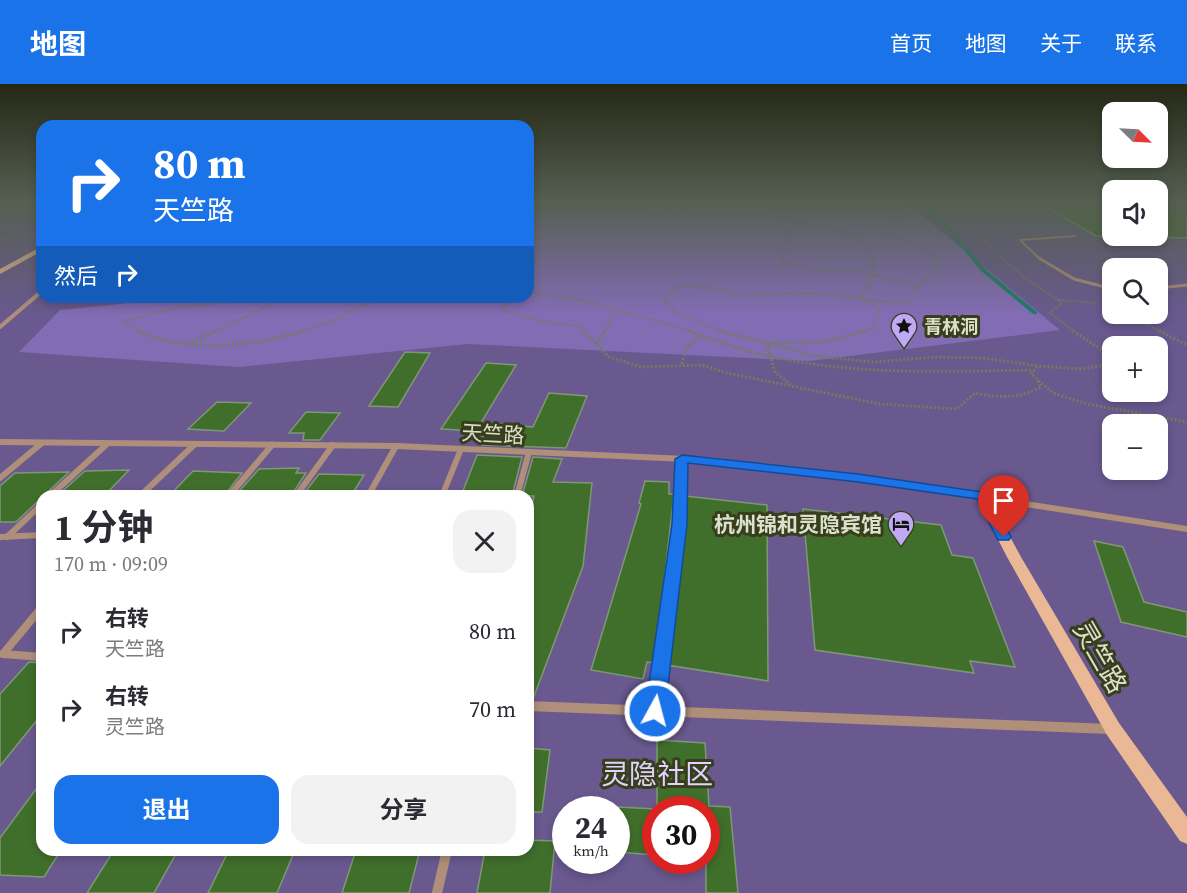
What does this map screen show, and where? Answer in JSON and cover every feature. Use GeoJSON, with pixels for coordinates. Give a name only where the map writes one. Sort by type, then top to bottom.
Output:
{"type":"FeatureCollection","features":[{"type":"Feature","properties":{"kind":"street"},"geometry":{"type":"LineString","coordinates":[[0,272],[36,251]]}},
{"type":"Feature","properties":{"kind":"street"},"geometry":{"type":"LineString","coordinates":[[0,327],[36,296]]}},
{"type":"Feature","properties":{"kind":"street","name":"天竺路"},"geometry":{"type":"LineString","coordinates":[[0,442],[396,446],[682,459],[858,478],[1187,529]]}},
{"type":"Feature","properties":{"kind":"street"},"geometry":{"type":"LineString","coordinates":[[0,478],[43,443]]}},
{"type":"Feature","properties":{"kind":"street"},"geometry":{"type":"LineString","coordinates":[[57,490],[107,444]]}},
{"type":"Feature","properties":{"kind":"street"},"geometry":{"type":"LineString","coordinates":[[146,490],[195,444]]}},
{"type":"Feature","properties":{"kind":"street"},"geometry":{"type":"LineString","coordinates":[[234,490],[272,444]]}},
{"type":"Feature","properties":{"kind":"street"},"geometry":{"type":"LineString","coordinates":[[300,490],[333,445]]}},
{"type":"Feature","properties":{"kind":"street"},"geometry":{"type":"LineString","coordinates":[[371,490],[396,446]]}},
{"type":"Feature","properties":{"kind":"street"},"geometry":{"type":"LineString","coordinates":[[444,490],[461,449]]}},
{"type":"Feature","properties":{"kind":"street"},"geometry":{"type":"LineString","coordinates":[[519,490],[529,452]]}},
{"type":"Feature","properties":{"kind":"street"},"geometry":{"type":"LineString","coordinates":[[655,711],[679,524],[682,459]]}},
{"type":"Feature","properties":{"kind":"street","name":"灵竺路"},"geometry":{"type":"LineString","coordinates":[[982,496],[1020,568],[1113,729],[1187,834]]}},
{"type":"Feature","properties":{"kind":"street"},"geometry":{"type":"LineString","coordinates":[[3,537],[36,509]]}},
{"type":"Feature","properties":{"kind":"street"},"geometry":{"type":"LineString","coordinates":[[3,537],[36,535]]}},
{"type":"Feature","properties":{"kind":"street"},"geometry":{"type":"LineString","coordinates":[[36,614],[3,654],[36,657]]}},
{"type":"Feature","properties":{"kind":"street"},"geometry":{"type":"LineString","coordinates":[[534,706],[1113,729]]}},
{"type":"Feature","properties":{"kind":"street"},"geometry":{"type":"LineString","coordinates":[[437,893],[446,856]]}},
{"type":"Feature","properties":{"kind":"lane"},"geometry":{"type":"LineString","coordinates":[[1023,240],[1020,240],[1047,264],[1072,278],[1102,288]]}},
{"type":"Feature","properties":{"kind":"lane"},"geometry":{"type":"LineString","coordinates":[[1168,287],[1187,285]]}},
{"type":"Feature","properties":{"kind":"path"},"geometry":{"type":"LineString","coordinates":[[785,240],[783,263],[812,269],[859,271],[919,286]]}},
{"type":"Feature","properties":{"kind":"path"},"geometry":{"type":"LineString","coordinates":[[860,240],[867,243],[874,256],[874,275],[860,298]]}},
{"type":"Feature","properties":{"kind":"path"},"geometry":{"type":"LineString","coordinates":[[903,240],[925,248],[936,258],[935,268],[919,286],[908,304],[816,293],[737,296],[717,289],[680,286],[663,297],[677,313],[712,329],[815,356],[874,362],[934,357],[973,358],[1081,369],[1102,366]]}},
{"type":"Feature","properties":{"kind":"path"},"geometry":{"type":"LineString","coordinates":[[983,240],[1022,276],[1062,303],[1056,305],[1050,313],[1055,319],[1102,350]]}},
{"type":"Feature","properties":{"kind":"path"},"geometry":{"type":"LineString","coordinates":[[534,294],[586,302],[700,335],[722,344],[839,369],[879,372],[1034,370]]}},
{"type":"Feature","properties":{"kind":"path"},"geometry":{"type":"LineString","coordinates":[[767,343],[824,342],[873,329],[880,308],[860,298]]}},
{"type":"Feature","properties":{"kind":"path"},"geometry":{"type":"LineString","coordinates":[[1058,300],[1084,302]]}},
{"type":"Feature","properties":{"kind":"path"},"geometry":{"type":"LineString","coordinates":[[191,303],[152,310],[124,321],[135,332],[202,346],[243,344],[294,334],[328,322],[368,303]]}},
{"type":"Feature","properties":{"kind":"path"},"geometry":{"type":"LineString","coordinates":[[188,343],[205,338],[227,324],[266,307],[270,303]]}},
{"type":"Feature","properties":{"kind":"path"},"geometry":{"type":"LineString","coordinates":[[510,303],[502,310],[546,322],[578,326],[609,357],[642,366],[702,365],[880,404],[957,409],[975,393],[997,398],[1024,397],[1041,387],[1036,378]]}},
{"type":"Feature","properties":{"kind":"path"},"geometry":{"type":"LineString","coordinates":[[596,344],[611,324],[616,311]]}},
{"type":"Feature","properties":{"kind":"path"},"geometry":{"type":"LineString","coordinates":[[1145,324],[1187,345]]}},
{"type":"Feature","properties":{"kind":"path"},"geometry":{"type":"LineString","coordinates":[[682,364],[686,348],[700,335]]}},
{"type":"Feature","properties":{"kind":"path"},"geometry":{"type":"LineString","coordinates":[[767,343],[775,372],[791,386]]}},
{"type":"Feature","properties":{"kind":"path"},"geometry":{"type":"LineString","coordinates":[[1038,366],[1031,374],[1053,393],[1086,404],[1187,422]]}},
{"type":"Feature","properties":{"kind":"shaded area"},"geometry":{"type":"Polygon","coordinates":[[[0,240],[36,240],[36,303],[534,303],[534,240],[1102,240],[1102,246],[1168,246],[1168,240],[1187,240],[1187,893],[0,893],[0,240]]]}},
{"type":"Feature","properties":{"kind":"shaded area"},"geometry":{"type":"Polygon","coordinates":[[[534,240],[951,240],[1060,330],[809,361],[468,344],[238,367],[19,352],[60,310],[129,303],[534,303],[534,240]]]}},
{"type":"Feature","properties":{"kind":"building"},"geometry":{"type":"Polygon","coordinates":[[[405,352],[430,353],[398,407],[369,406],[405,352]]]}},
{"type":"Feature","properties":{"kind":"building"},"geometry":{"type":"Polygon","coordinates":[[[486,363],[516,365],[476,431],[441,429],[486,363]]]}},
{"type":"Feature","properties":{"kind":"building"},"geometry":{"type":"Polygon","coordinates":[[[549,393],[587,396],[566,448],[480,445],[488,423],[533,427],[549,393]]]}},
{"type":"Feature","properties":{"kind":"building"},"geometry":{"type":"Polygon","coordinates":[[[217,402],[251,403],[224,431],[188,429],[217,402]]]}},
{"type":"Feature","properties":{"kind":"building"},"geometry":{"type":"Polygon","coordinates":[[[306,412],[340,413],[320,440],[303,440],[304,433],[289,433],[306,412]]]}},
{"type":"Feature","properties":{"kind":"building"},"geometry":{"type":"Polygon","coordinates":[[[477,455],[522,457],[514,490],[463,490],[477,455]]]}},
{"type":"Feature","properties":{"kind":"building"},"geometry":{"type":"Polygon","coordinates":[[[533,457],[562,459],[553,482],[592,483],[583,566],[534,696],[534,490],[524,490],[533,457]]]}},
{"type":"Feature","properties":{"kind":"building"},"geometry":{"type":"Polygon","coordinates":[[[299,468],[296,473],[306,473],[295,490],[240,490],[259,469],[299,468]]]}},
{"type":"Feature","properties":{"kind":"building"},"geometry":{"type":"Polygon","coordinates":[[[129,470],[110,490],[64,490],[85,471],[129,470]]]}},
{"type":"Feature","properties":{"kind":"building"},"geometry":{"type":"Polygon","coordinates":[[[193,471],[242,473],[229,490],[175,490],[193,471]]]}},
{"type":"Feature","properties":{"kind":"building"},"geometry":{"type":"Polygon","coordinates":[[[69,472],[50,490],[36,490],[36,503],[16,522],[0,522],[0,486],[15,473],[69,472]]]}},
{"type":"Feature","properties":{"kind":"building"},"geometry":{"type":"Polygon","coordinates":[[[319,474],[364,475],[355,490],[307,490],[319,474]]]}},
{"type":"Feature","properties":{"kind":"building"},"geometry":{"type":"Polygon","coordinates":[[[645,481],[669,482],[669,494],[674,494],[655,663],[647,662],[643,679],[591,670],[641,504],[639,503],[645,481]]]}},
{"type":"Feature","properties":{"kind":"building"},"geometry":{"type":"Polygon","coordinates":[[[685,496],[767,505],[768,681],[667,665],[683,544],[685,496]]]}},
{"type":"Feature","properties":{"kind":"building"},"geometry":{"type":"Polygon","coordinates":[[[803,509],[941,525],[952,555],[973,558],[1015,667],[970,661],[974,673],[815,650],[803,509]]]}},
{"type":"Feature","properties":{"kind":"building"},"geometry":{"type":"Polygon","coordinates":[[[1094,541],[1123,547],[1144,602],[1187,612],[1187,637],[1121,622],[1094,541]]]}},
{"type":"Feature","properties":{"kind":"building"},"geometry":{"type":"Polygon","coordinates":[[[29,662],[36,663],[36,721],[0,766],[0,694],[29,662]]]}},
{"type":"Feature","properties":{"kind":"building"},"geometry":{"type":"Polygon","coordinates":[[[657,740],[705,743],[708,796],[657,796],[657,740]]]}},
{"type":"Feature","properties":{"kind":"building"},"geometry":{"type":"Polygon","coordinates":[[[534,749],[550,750],[542,812],[534,812],[534,749]]]}},
{"type":"Feature","properties":{"kind":"building"},"geometry":{"type":"Polygon","coordinates":[[[36,789],[36,856],[57,856],[44,877],[0,875],[0,838],[36,789]]]}},
{"type":"Feature","properties":{"kind":"building"},"geometry":{"type":"Polygon","coordinates":[[[720,807],[730,807],[738,893],[706,893],[706,874],[720,874],[720,807]]]}},
{"type":"Feature","properties":{"kind":"building"},"geometry":{"type":"Polygon","coordinates":[[[630,808],[642,808],[642,854],[630,853],[630,808]]]}},
{"type":"Feature","properties":{"kind":"building"},"geometry":{"type":"Polygon","coordinates":[[[534,840],[552,841],[550,893],[477,893],[484,856],[534,856],[534,840]]]}},
{"type":"Feature","properties":{"kind":"building"},"geometry":{"type":"Polygon","coordinates":[[[110,856],[175,856],[154,893],[87,893],[110,856]]]}},
{"type":"Feature","properties":{"kind":"building"},"geometry":{"type":"Polygon","coordinates":[[[226,856],[292,856],[277,893],[208,893],[226,856]]]}},
{"type":"Feature","properties":{"kind":"building"},"geometry":{"type":"Polygon","coordinates":[[[354,856],[418,856],[409,893],[342,893],[354,856]]]}},
{"type":"Feature","properties":{"kind":"waterway"},"geometry":{"type":"LineString","coordinates":[[958,240],[983,270],[1035,313]]}},
{"type":"Feature","properties":{"kind":"place","name":"青林洞"},"geometry":{"type":"Point","coordinates":[904,349]}},
{"type":"Feature","properties":{"kind":"place","name":"杭州锦和灵隐宾馆"},"geometry":{"type":"Point","coordinates":[901,547]}},
{"type":"Feature","properties":{"kind":"district","name":"灵隐社区"},"geometry":{"type":"Point","coordinates":[657,774]}},
{"type":"Feature","properties":{"kind":"route"},"geometry":{"type":"LineString","coordinates":[[655,711],[679,524],[682,459],[858,478],[982,496],[1004,537]]}}]}
